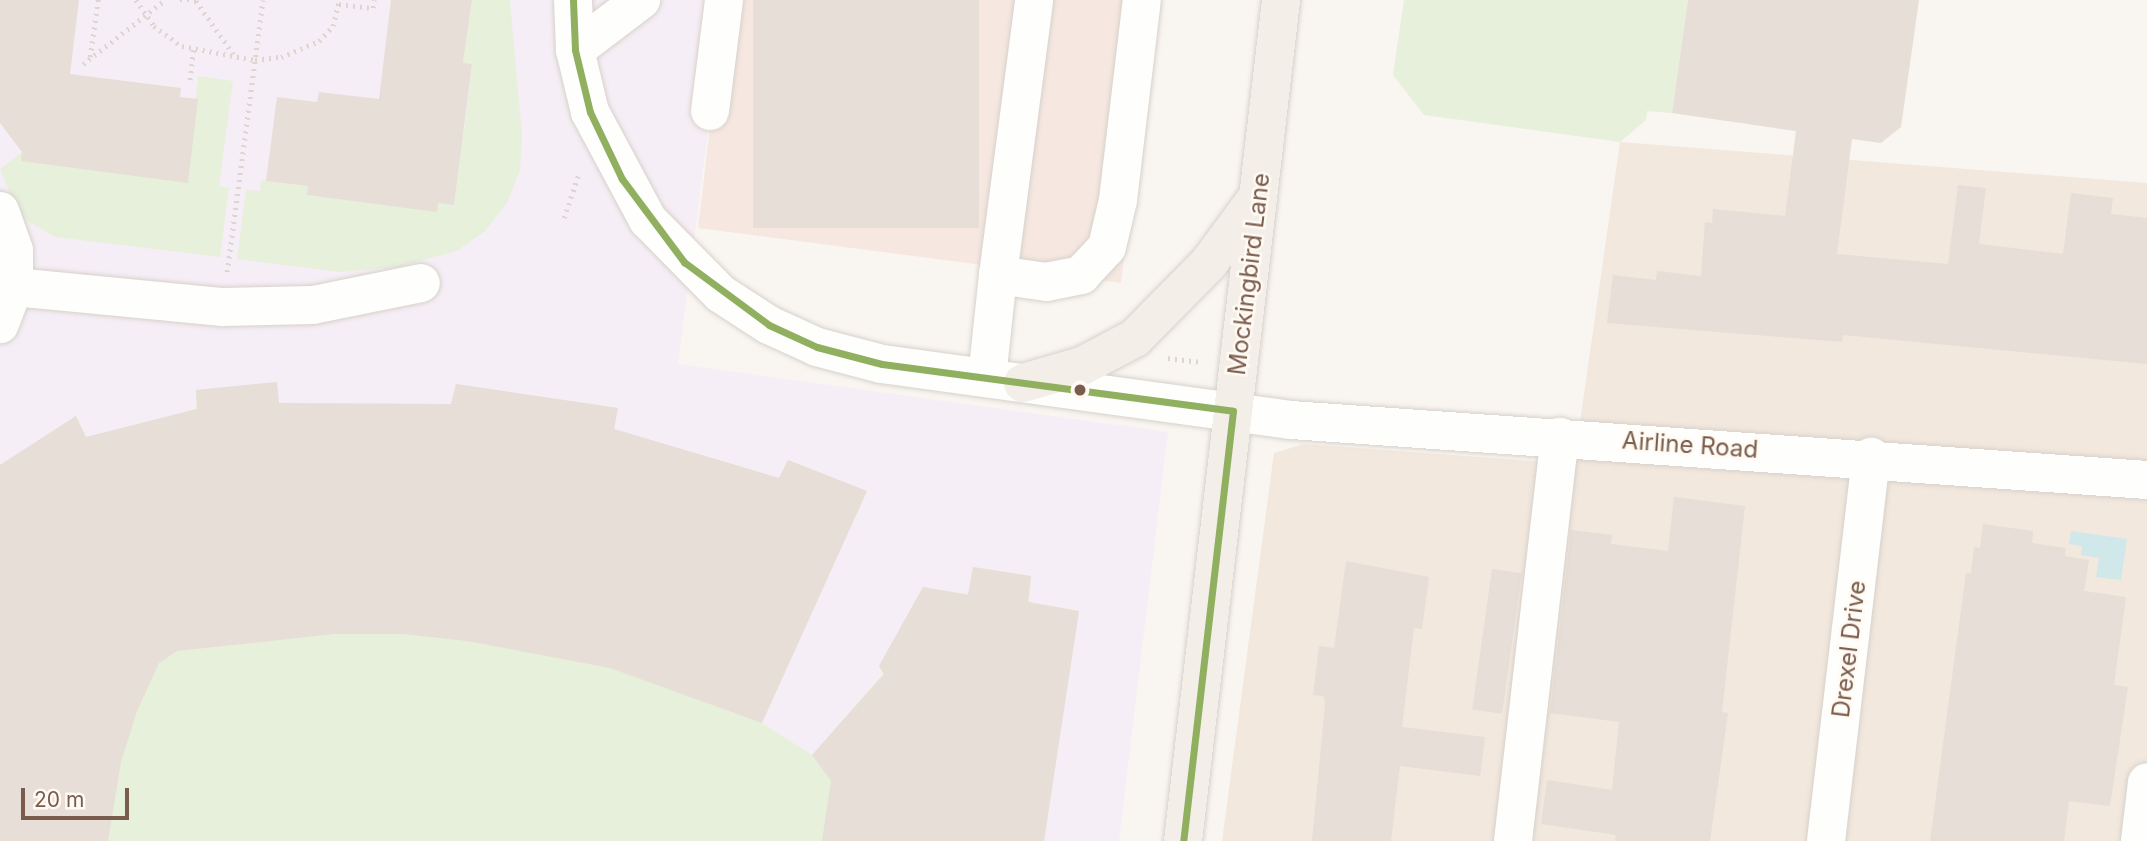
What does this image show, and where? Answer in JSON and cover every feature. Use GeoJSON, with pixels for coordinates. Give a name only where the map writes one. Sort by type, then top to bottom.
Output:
{"type":"FeatureCollection","features":[{"type":"Feature","properties":{"kind":"main road","name":"Mockingbird Lane"},"geometry":{"type":"LineString","coordinates":[[1183,841],[1281,0]]}},
{"type":"Feature","properties":{"kind":"main road"},"geometry":{"type":"LineString","coordinates":[[1005,380],[1082,366],[1135,338],[1209,263],[1258,197]]}},
{"type":"Feature","properties":{"kind":"street","name":"Airline Road"},"geometry":{"type":"LineString","coordinates":[[573,0],[575,50],[590,112],[622,179],[684,262],[721,294],[769,325],[817,347],[882,364],[1291,420],[1871,457],[2147,480]]}},
{"type":"Feature","properties":{"kind":"street"},"geometry":{"type":"LineString","coordinates":[[575,50],[641,0]]}},
{"type":"Feature","properties":{"kind":"street"},"geometry":{"type":"LineString","coordinates":[[710,111],[724,0]]}},
{"type":"Feature","properties":{"kind":"street"},"geometry":{"type":"LineString","coordinates":[[1005,380],[998,275],[1034,0]]}},
{"type":"Feature","properties":{"kind":"street"},"geometry":{"type":"LineString","coordinates":[[998,275],[1046,282],[1081,275],[1107,247],[1118,200],[1142,0]]}},
{"type":"Feature","properties":{"kind":"street"},"geometry":{"type":"LineString","coordinates":[[0,211],[14,250],[14,287],[0,324]]}},
{"type":"Feature","properties":{"kind":"street"},"geometry":{"type":"LineString","coordinates":[[14,287],[223,307],[313,305],[421,283]]}},
{"type":"Feature","properties":{"kind":"street"},"geometry":{"type":"LineString","coordinates":[[1513,841],[1560,437]]}},
{"type":"Feature","properties":{"kind":"street","name":"Drexel Drive"},"geometry":{"type":"LineString","coordinates":[[1826,841],[1871,457]]}},
{"type":"Feature","properties":{"kind":"street"},"geometry":{"type":"LineString","coordinates":[[2140,841],[2147,782]]}},
{"type":"Feature","properties":{"kind":"path"},"geometry":{"type":"LineString","coordinates":[[90,58],[98,0]]}},
{"type":"Feature","properties":{"kind":"path"},"geometry":{"type":"LineString","coordinates":[[136,0],[144,16],[193,49],[255,60],[281,57],[319,41],[333,26],[339,2],[373,8],[374,0]]}},
{"type":"Feature","properties":{"kind":"path"},"geometry":{"type":"LineString","coordinates":[[83,64],[165,0]]}},
{"type":"Feature","properties":{"kind":"path"},"geometry":{"type":"LineString","coordinates":[[180,0],[197,0],[236,58]]}},
{"type":"Feature","properties":{"kind":"path"},"geometry":{"type":"LineString","coordinates":[[223,307],[263,0]]}},
{"type":"Feature","properties":{"kind":"path"},"geometry":{"type":"LineString","coordinates":[[190,80],[193,49]]}},
{"type":"Feature","properties":{"kind":"path"},"geometry":{"type":"LineString","coordinates":[[1184,360],[1205,363]]}},
{"type":"Feature","properties":{"kind":"shaded area"},"geometry":{"type":"Polygon","coordinates":[[[0,0],[725,0],[678,364],[1168,432],[1119,841],[0,841],[0,0]]]}},
{"type":"Feature","properties":{"kind":"shaded area"},"geometry":{"type":"Polygon","coordinates":[[[725,0],[1155,0],[1121,283],[698,228],[725,0]]]}},
{"type":"Feature","properties":{"kind":"shaded area"},"geometry":{"type":"Polygon","coordinates":[[[1620,142],[2147,183],[2147,841],[1222,841],[1274,453],[1304,444],[1574,464],[1620,142]]]}},
{"type":"Feature","properties":{"kind":"green space"},"geometry":{"type":"Polygon","coordinates":[[[472,0],[510,0],[522,135],[520,170],[507,203],[485,231],[457,251],[397,267],[340,272],[237,259],[246,190],[260,191],[261,180],[308,186],[308,195],[436,211],[438,203],[454,205],[459,163],[455,132],[464,133],[472,64],[463,63],[472,0]]]}},
{"type":"Feature","properties":{"kind":"green space"},"geometry":{"type":"Polygon","coordinates":[[[1404,0],[1688,0],[1672,113],[1647,111],[1646,120],[1620,142],[1424,115],[1393,75],[1404,0]]]}},
{"type":"Feature","properties":{"kind":"green space"},"geometry":{"type":"Polygon","coordinates":[[[198,76],[233,81],[219,186],[229,188],[220,257],[55,237],[19,216],[0,169],[22,152],[188,182],[198,76]]]}},
{"type":"Feature","properties":{"kind":"green space"},"geometry":{"type":"Polygon","coordinates":[[[277,382],[279,403],[451,404],[456,384],[618,408],[614,429],[779,478],[788,460],[867,491],[762,723],[812,755],[883,674],[879,666],[923,587],[968,594],[973,567],[1031,576],[1029,602],[1079,611],[1044,841],[0,841],[0,465],[76,416],[86,437],[196,409],[196,390],[277,382]]]}},
{"type":"Feature","properties":{"kind":"water"},"geometry":{"type":"Polygon","coordinates":[[[2071,531],[2127,539],[2121,580],[2096,577],[2099,558],[2081,555],[2082,546],[2069,544],[2071,531]]]}},
{"type":"Feature","properties":{"kind":"building"},"geometry":{"type":"Polygon","coordinates":[[[0,0],[79,0],[70,74],[181,88],[180,97],[198,99],[188,183],[21,161],[22,152],[0,123],[0,0]]]}},
{"type":"Feature","properties":{"kind":"building"},"geometry":{"type":"Polygon","coordinates":[[[391,0],[472,0],[463,63],[472,64],[454,205],[438,203],[437,212],[307,195],[308,186],[266,181],[277,97],[317,102],[319,92],[379,99],[391,0]]]}},
{"type":"Feature","properties":{"kind":"building"},"geometry":{"type":"Polygon","coordinates":[[[753,0],[979,0],[979,228],[753,228],[753,0]]]}},
{"type":"Feature","properties":{"kind":"building"},"geometry":{"type":"Polygon","coordinates":[[[1688,0],[1919,0],[1901,127],[1881,143],[1852,139],[1837,254],[1948,264],[1958,185],[1986,188],[1979,244],[2063,254],[2071,193],[2113,198],[2111,214],[2147,218],[2147,364],[1843,335],[1842,342],[1607,323],[1613,275],[1656,280],[1657,271],[1701,276],[1705,222],[1712,223],[1713,209],[1785,216],[1796,131],[1672,113],[1688,0]]]}},
{"type":"Feature","properties":{"kind":"building"},"geometry":{"type":"Polygon","coordinates":[[[277,382],[279,403],[451,404],[456,384],[618,408],[614,429],[779,478],[788,460],[867,491],[762,723],[610,668],[467,641],[403,634],[334,634],[177,651],[159,663],[137,711],[121,762],[108,841],[0,841],[0,465],[76,416],[86,437],[197,409],[196,390],[277,382]]]}},
{"type":"Feature","properties":{"kind":"building"},"geometry":{"type":"Polygon","coordinates":[[[1674,497],[1745,506],[1722,712],[1728,713],[1710,841],[1615,841],[1616,835],[1541,824],[1547,780],[1612,790],[1619,722],[1550,713],[1571,530],[1612,535],[1611,544],[1668,551],[1674,497]]]}},
{"type":"Feature","properties":{"kind":"building"},"geometry":{"type":"Polygon","coordinates":[[[1983,524],[2033,531],[2032,543],[2066,548],[2065,556],[2089,560],[2084,591],[2126,597],[2114,685],[2128,687],[2110,806],[2069,801],[2064,841],[1930,841],[1966,573],[1971,573],[1974,547],[1980,548],[1983,524]]]}},
{"type":"Feature","properties":{"kind":"building"},"geometry":{"type":"Polygon","coordinates":[[[1346,561],[1429,577],[1422,629],[1414,628],[1402,727],[1485,737],[1480,776],[1400,766],[1391,841],[1312,841],[1325,705],[1324,696],[1313,695],[1319,646],[1334,648],[1346,561]]]}},
{"type":"Feature","properties":{"kind":"building"},"geometry":{"type":"Polygon","coordinates":[[[973,567],[1031,576],[1028,602],[1079,611],[1044,841],[822,841],[831,781],[812,755],[884,674],[879,666],[923,587],[968,595],[973,567]]]}},
{"type":"Feature","properties":{"kind":"building"},"geometry":{"type":"Polygon","coordinates":[[[1492,569],[1522,573],[1502,714],[1472,710],[1492,569]]]}},
{"type":"Feature","properties":{"kind":"transit line"},"geometry":{"type":"LineString","coordinates":[[573,0],[575,50],[590,112],[622,179],[684,262],[769,325],[817,347],[882,364],[1233,411],[1183,841]]}}]}
